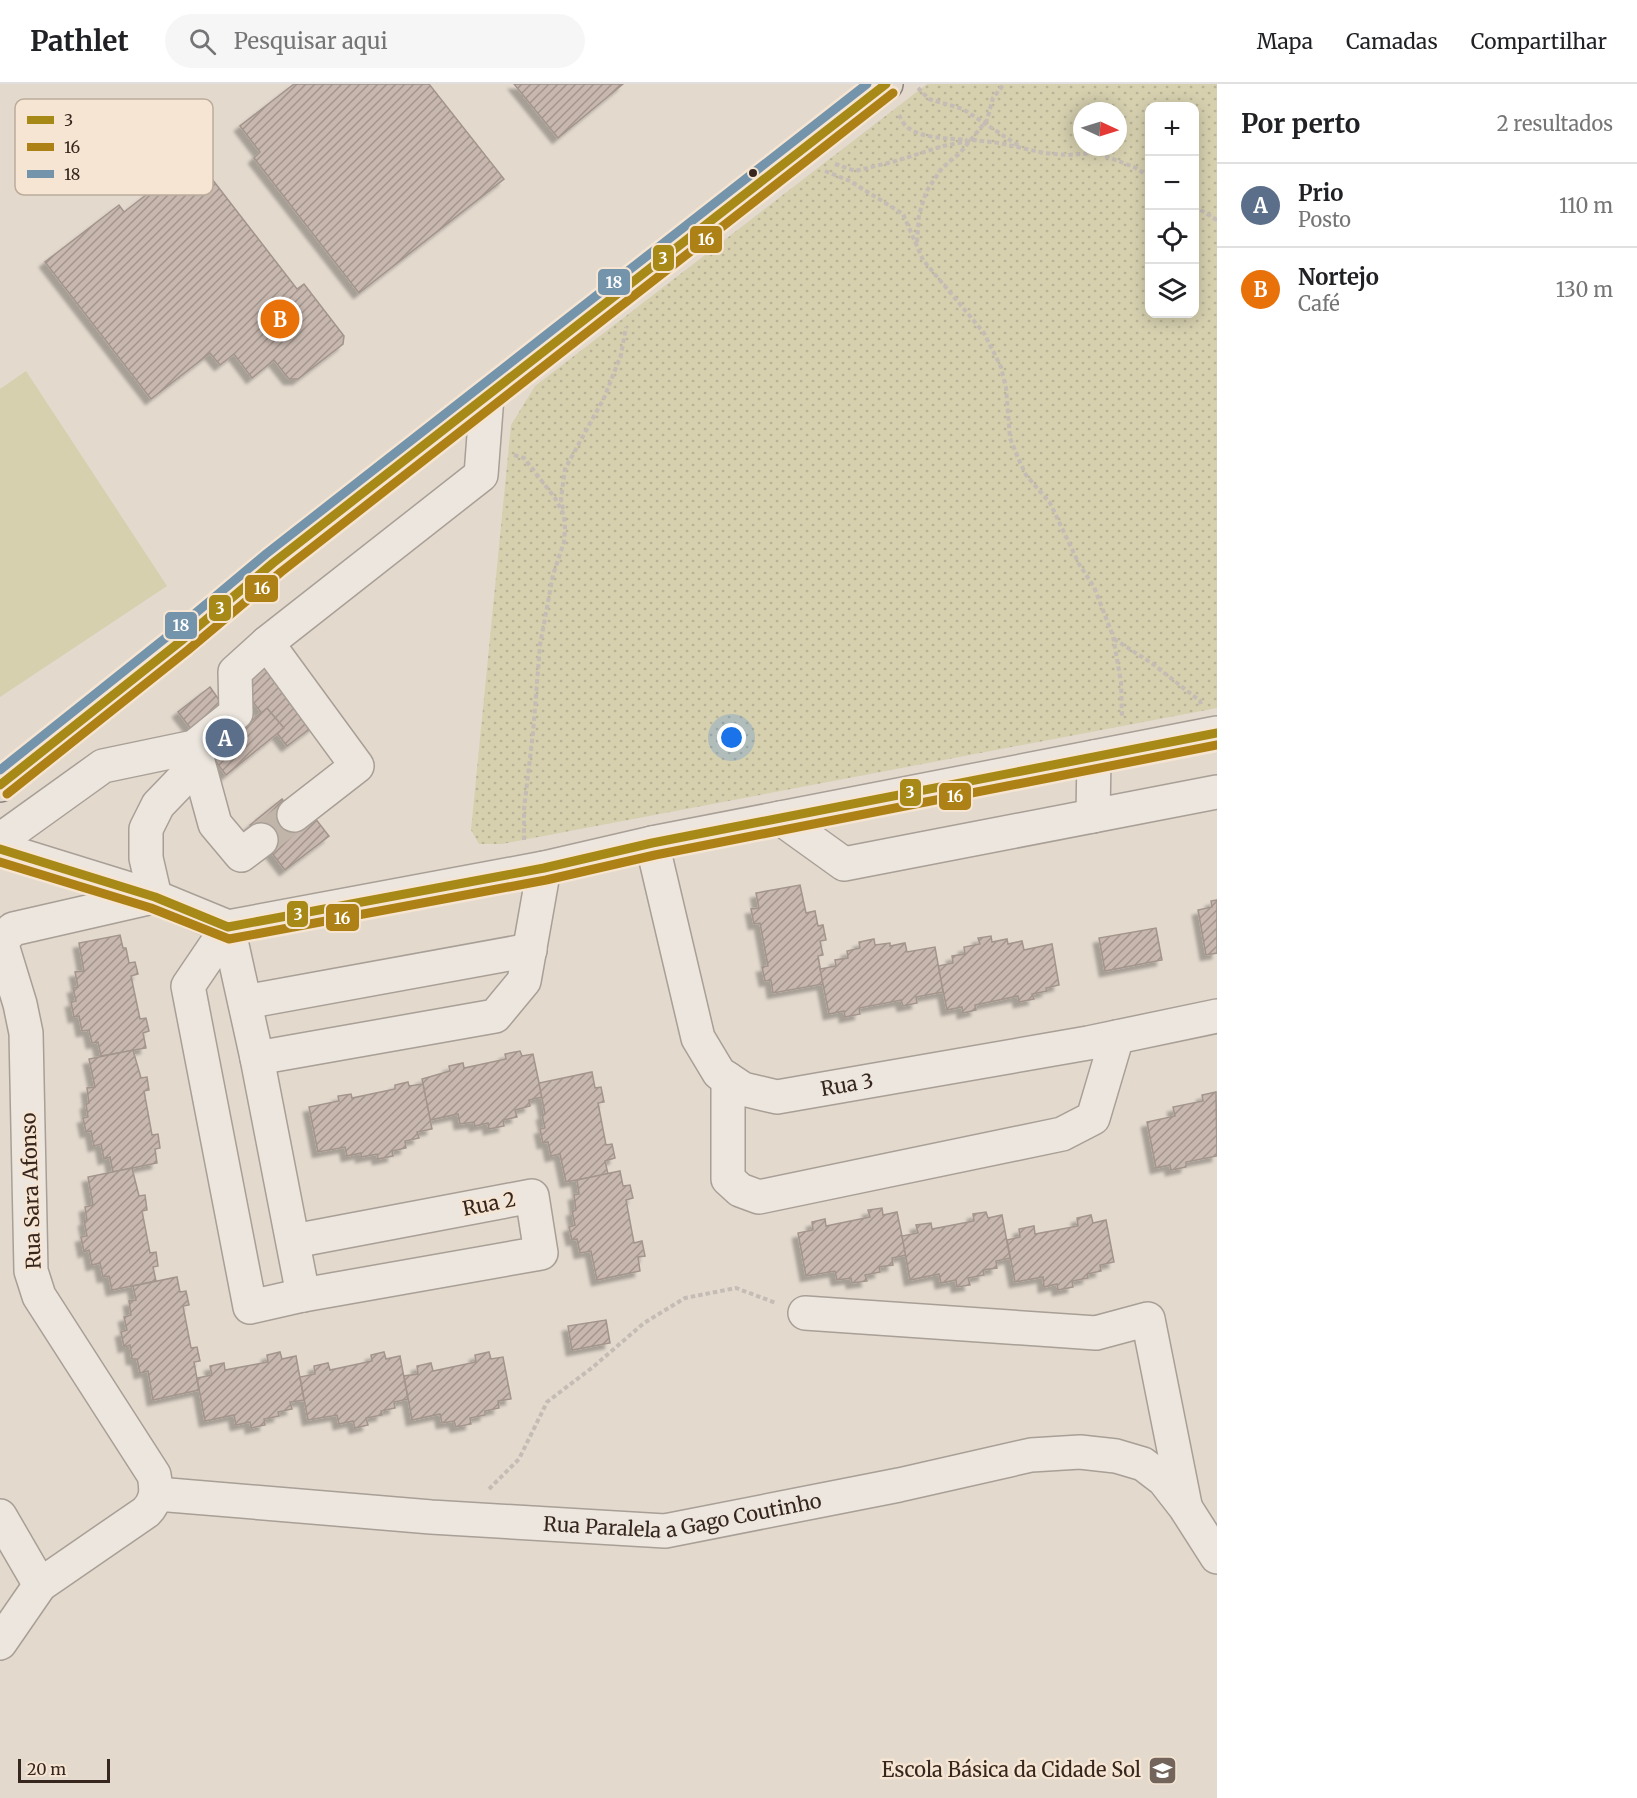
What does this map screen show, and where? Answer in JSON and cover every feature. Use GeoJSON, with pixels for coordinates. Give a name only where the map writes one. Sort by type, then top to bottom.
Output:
{"type":"FeatureCollection","features":[{"type":"Feature","properties":{"kind":"main road"},"geometry":{"type":"LineString","coordinates":[[0,785],[173,648],[273,563],[614,297],[891,96]]}},
{"type":"Feature","properties":{"kind":"street"},"geometry":{"type":"LineString","coordinates":[[0,840],[103,766],[194,747],[236,713],[235,672],[267,643],[481,475],[487,396]]}},
{"type":"Feature","properties":{"kind":"street"},"geometry":{"type":"LineString","coordinates":[[267,643],[357,766],[294,815]]}},
{"type":"Feature","properties":{"kind":"street"},"geometry":{"type":"LineString","coordinates":[[0,849],[155,897],[228,927],[534,856],[652,843],[1213,734]]}},
{"type":"Feature","properties":{"kind":"street"},"geometry":{"type":"LineString","coordinates":[[194,747],[215,824],[241,855],[261,840]]}},
{"type":"Feature","properties":{"kind":"street"},"geometry":{"type":"LineString","coordinates":[[155,897],[146,858],[146,829],[158,805],[184,778],[194,747]]}},
{"type":"Feature","properties":{"kind":"street"},"geometry":{"type":"LineString","coordinates":[[1093,816],[1094,758]]}},
{"type":"Feature","properties":{"kind":"street"},"geometry":{"type":"LineString","coordinates":[[780,818],[844,864],[1217,792]]}},
{"type":"Feature","properties":{"kind":"street","name":"Rua 3"},"geometry":{"type":"LineString","coordinates":[[652,843],[698,1038],[719,1073],[743,1089],[777,1097],[1217,1016]]}},
{"type":"Feature","properties":{"kind":"street"},"geometry":{"type":"LineString","coordinates":[[257,1058],[495,1016],[524,981],[530,950],[534,856]]}},
{"type":"Feature","properties":{"kind":"street","name":"Rua Sara Afonso"},"geometry":{"type":"LineString","coordinates":[[155,897],[13,929],[6,936],[2,945],[20,1004],[26,1033],[32,1271],[35,1283],[39,1296],[154,1475],[157,1494]]}},
{"type":"Feature","properties":{"kind":"street"},"geometry":{"type":"LineString","coordinates":[[228,927],[257,1058],[303,1295]]}},
{"type":"Feature","properties":{"kind":"street","name":"Rua 2"},"geometry":{"type":"LineString","coordinates":[[228,927],[188,986],[250,1307],[303,1295],[541,1253],[532,1196],[294,1241]]}},
{"type":"Feature","properties":{"kind":"street"},"geometry":{"type":"LineString","coordinates":[[245,1002],[530,950]]}},
{"type":"Feature","properties":{"kind":"street"},"geometry":{"type":"LineString","coordinates":[[728,1080],[728,1179],[740,1190],[759,1197],[1062,1134],[1093,1118],[1117,1036]]}},
{"type":"Feature","properties":{"kind":"street"},"geometry":{"type":"LineString","coordinates":[[805,1313],[1096,1333],[1148,1319],[1185,1507]]}},
{"type":"Feature","properties":{"kind":"street","name":"Rua Paralela a Gago Coutinho"},"geometry":{"type":"LineString","coordinates":[[157,1494],[452,1518],[665,1531],[898,1485],[1031,1455],[1080,1452],[1116,1456],[1143,1464],[1164,1480],[1185,1507],[1217,1557]]}},
{"type":"Feature","properties":{"kind":"street"},"geometry":{"type":"LineString","coordinates":[[0,1643],[40,1585],[146,1512],[152,1506],[157,1494]]}},
{"type":"Feature","properties":{"kind":"street"},"geometry":{"type":"LineString","coordinates":[[0,1516],[40,1585]]}},
{"type":"Feature","properties":{"kind":"path"},"geometry":{"type":"LineString","coordinates":[[915,84],[929,99],[963,109],[1022,148]]}},
{"type":"Feature","properties":{"kind":"path"},"geometry":{"type":"LineString","coordinates":[[917,246],[919,215],[926,192],[942,168],[960,153],[985,123],[993,98],[1004,84]]}},
{"type":"Feature","properties":{"kind":"path"},"geometry":{"type":"LineString","coordinates":[[891,96],[907,127],[927,135],[1000,143],[1044,153],[1067,155],[1097,153],[1134,167],[1145,174]]}},
{"type":"Feature","properties":{"kind":"path"},"geometry":{"type":"LineString","coordinates":[[831,162],[855,171],[943,146],[971,141]]}},
{"type":"Feature","properties":{"kind":"path"},"geometry":{"type":"LineString","coordinates":[[816,169],[850,181],[903,214],[923,260],[984,333],[1001,367],[1006,388],[1010,438],[1018,458],[1026,475],[1050,503],[1079,564],[1094,587],[1114,639],[1121,682],[1123,709],[1121,727],[1127,752]]}},
{"type":"Feature","properties":{"kind":"path"},"geometry":{"type":"LineString","coordinates":[[1199,209],[1217,220]]}},
{"type":"Feature","properties":{"kind":"path"},"geometry":{"type":"LineString","coordinates":[[534,856],[524,809],[540,645],[553,575],[564,542],[565,528],[561,500],[565,469],[604,398],[624,344],[625,313],[614,297]]}},
{"type":"Feature","properties":{"kind":"path"},"geometry":{"type":"LineString","coordinates":[[483,451],[506,453],[524,458],[555,498],[563,513]]}},
{"type":"Feature","properties":{"kind":"path"},"geometry":{"type":"LineString","coordinates":[[1114,639],[1153,664],[1200,701],[1213,734]]}},
{"type":"Feature","properties":{"kind":"path"},"geometry":{"type":"LineString","coordinates":[[452,1518],[486,1492],[519,1459],[547,1402],[593,1367],[644,1323],[685,1298],[736,1288],[805,1313]]}},
{"type":"Feature","properties":{"kind":"shaded area"},"geometry":{"type":"Polygon","coordinates":[[[927,84],[1217,84],[1217,708],[502,844],[479,844],[471,830],[511,425],[535,386],[927,84]]]}},
{"type":"Feature","properties":{"kind":"shaded area"},"geometry":{"type":"Polygon","coordinates":[[[26,371],[167,586],[0,697],[0,389],[26,371]]]}},
{"type":"Feature","properties":{"kind":"building"},"geometry":{"type":"Polygon","coordinates":[[[294,84],[429,84],[504,179],[359,293],[254,158],[260,152],[240,126],[294,84]]]}},
{"type":"Feature","properties":{"kind":"building"},"geometry":{"type":"Polygon","coordinates":[[[514,84],[623,84],[558,138],[514,84]]]}},
{"type":"Feature","properties":{"kind":"building"},"geometry":{"type":"Polygon","coordinates":[[[213,180],[297,289],[304,284],[344,336],[343,344],[298,379],[289,379],[274,360],[252,378],[234,354],[220,365],[210,353],[151,399],[45,262],[119,205],[124,212],[146,195],[213,195],[213,180]]]}},
{"type":"Feature","properties":{"kind":"building"},"geometry":{"type":"Polygon","coordinates":[[[269,664],[316,724],[287,746],[240,685],[269,664]]]}},
{"type":"Feature","properties":{"kind":"building"},"geometry":{"type":"Polygon","coordinates":[[[210,687],[240,730],[267,708],[284,728],[226,775],[178,712],[210,687]]]}},
{"type":"Feature","properties":{"kind":"building"},"geometry":{"type":"Polygon","coordinates":[[[282,799],[297,818],[308,809],[329,836],[285,870],[250,825],[282,799]]]}},
{"type":"Feature","properties":{"kind":"building"},"geometry":{"type":"Polygon","coordinates":[[[800,885],[806,913],[815,911],[818,926],[823,925],[826,940],[820,941],[823,955],[818,956],[823,984],[773,993],[771,980],[765,981],[762,967],[768,966],[760,923],[754,924],[751,909],[759,908],[756,893],[800,885]]]}},
{"type":"Feature","properties":{"kind":"building"},"geometry":{"type":"Polygon","coordinates":[[[1217,900],[1217,953],[1206,955],[1198,910],[1212,907],[1211,901],[1217,900]]]}},
{"type":"Feature","properties":{"kind":"building"},"geometry":{"type":"Polygon","coordinates":[[[1156,928],[1162,960],[1105,971],[1099,938],[1156,928]]]}},
{"type":"Feature","properties":{"kind":"building"},"geometry":{"type":"Polygon","coordinates":[[[120,935],[129,963],[135,962],[138,974],[131,976],[140,1019],[146,1018],[149,1031],[143,1033],[146,1048],[101,1056],[98,1042],[92,1043],[89,1030],[82,1031],[79,1016],[74,1017],[71,1002],[76,1001],[73,988],[78,987],[75,972],[84,971],[79,943],[120,935]]]}},
{"type":"Feature","properties":{"kind":"building"},"geometry":{"type":"Polygon","coordinates":[[[991,936],[992,942],[1007,939],[1008,944],[1022,941],[1024,950],[1052,944],[1059,985],[1046,988],[1047,991],[1032,994],[1034,999],[1019,1002],[1018,996],[975,1005],[976,1010],[963,1013],[962,1007],[947,1010],[938,966],[953,963],[952,956],[965,954],[964,947],[980,944],[978,938],[991,936]]]}},
{"type":"Feature","properties":{"kind":"building"},"geometry":{"type":"Polygon","coordinates":[[[874,939],[875,945],[890,943],[890,946],[905,943],[907,952],[935,947],[943,992],[916,997],[917,1003],[903,1006],[901,1000],[859,1008],[860,1014],[845,1017],[844,1011],[829,1014],[820,969],[836,966],[835,960],[848,958],[847,951],[860,948],[859,942],[874,939]]]}},
{"type":"Feature","properties":{"kind":"building"},"geometry":{"type":"Polygon","coordinates":[[[133,1050],[141,1078],[147,1077],[149,1090],[144,1091],[152,1135],[158,1134],[160,1148],[155,1149],[157,1163],[113,1172],[110,1157],[104,1159],[101,1144],[94,1146],[91,1131],[86,1132],[83,1118],[88,1117],[87,1088],[95,1087],[89,1059],[133,1050]]]}},
{"type":"Feature","properties":{"kind":"building"},"geometry":{"type":"Polygon","coordinates":[[[520,1051],[522,1056],[533,1054],[542,1097],[529,1100],[530,1106],[515,1110],[517,1117],[503,1120],[504,1126],[489,1129],[488,1123],[475,1126],[474,1122],[460,1124],[458,1114],[430,1120],[422,1079],[450,1071],[449,1066],[463,1063],[464,1068],[506,1059],[505,1054],[520,1051]]]}},
{"type":"Feature","properties":{"kind":"building"},"geometry":{"type":"Polygon","coordinates":[[[592,1072],[595,1088],[601,1087],[604,1102],[598,1103],[606,1145],[612,1144],[615,1158],[605,1161],[608,1174],[566,1182],[560,1154],[551,1156],[548,1142],[543,1143],[540,1129],[545,1128],[542,1115],[545,1114],[539,1083],[592,1072]]]}},
{"type":"Feature","properties":{"kind":"building"},"geometry":{"type":"Polygon","coordinates":[[[408,1082],[409,1086],[423,1084],[432,1129],[417,1132],[419,1138],[405,1141],[406,1148],[392,1151],[393,1156],[378,1159],[377,1154],[361,1157],[361,1153],[347,1156],[345,1147],[318,1152],[309,1107],[339,1101],[338,1096],[351,1094],[352,1098],[395,1089],[395,1085],[408,1082]]]}},
{"type":"Feature","properties":{"kind":"building"},"geometry":{"type":"Polygon","coordinates":[[[1216,1092],[1217,1156],[1186,1162],[1186,1167],[1171,1170],[1170,1165],[1156,1168],[1147,1122],[1175,1116],[1173,1107],[1203,1101],[1202,1095],[1216,1092]]]}},
{"type":"Feature","properties":{"kind":"building"},"geometry":{"type":"Polygon","coordinates":[[[132,1168],[139,1196],[145,1195],[147,1210],[142,1211],[150,1253],[156,1252],[158,1266],[153,1267],[156,1281],[112,1290],[109,1276],[103,1277],[100,1263],[92,1265],[89,1250],[84,1252],[81,1237],[87,1236],[84,1221],[87,1220],[85,1207],[93,1205],[88,1177],[132,1168]]]}},
{"type":"Feature","properties":{"kind":"building"},"geometry":{"type":"Polygon","coordinates":[[[620,1171],[623,1186],[630,1185],[633,1198],[626,1200],[634,1243],[642,1241],[645,1256],[638,1257],[640,1271],[597,1280],[591,1251],[580,1253],[577,1239],[572,1240],[569,1227],[575,1225],[572,1211],[576,1210],[574,1195],[579,1194],[577,1180],[620,1171]]]}},
{"type":"Feature","properties":{"kind":"building"},"geometry":{"type":"Polygon","coordinates":[[[882,1208],[883,1215],[897,1212],[906,1255],[892,1258],[893,1265],[879,1267],[880,1272],[865,1275],[867,1281],[852,1283],[851,1278],[837,1280],[835,1271],[806,1276],[798,1233],[813,1230],[812,1222],[825,1219],[826,1226],[870,1217],[868,1210],[882,1208]]]}},
{"type":"Feature","properties":{"kind":"building"},"geometry":{"type":"Polygon","coordinates":[[[986,1212],[988,1218],[1002,1215],[1010,1258],[996,1261],[997,1268],[983,1270],[984,1275],[968,1278],[970,1285],[957,1287],[956,1280],[941,1283],[939,1274],[910,1280],[902,1236],[918,1233],[916,1225],[931,1223],[932,1229],[974,1221],[973,1214],[986,1212]]]}},
{"type":"Feature","properties":{"kind":"building"},"geometry":{"type":"Polygon","coordinates":[[[1091,1215],[1093,1223],[1106,1220],[1114,1262],[1100,1265],[1101,1271],[1087,1274],[1088,1278],[1072,1281],[1073,1287],[1058,1290],[1057,1284],[1044,1287],[1043,1277],[1015,1282],[1007,1240],[1020,1237],[1019,1229],[1034,1226],[1035,1234],[1078,1226],[1077,1218],[1091,1215]]]}},
{"type":"Feature","properties":{"kind":"building"},"geometry":{"type":"Polygon","coordinates":[[[177,1277],[180,1292],[186,1291],[189,1305],[183,1306],[191,1348],[197,1347],[200,1361],[194,1362],[199,1390],[153,1400],[148,1371],[140,1373],[137,1359],[132,1359],[130,1345],[124,1347],[121,1332],[127,1330],[124,1317],[131,1315],[129,1301],[136,1300],[133,1286],[177,1277]]]}},
{"type":"Feature","properties":{"kind":"building"},"geometry":{"type":"Polygon","coordinates":[[[606,1320],[610,1343],[572,1350],[568,1326],[606,1320]]]}},
{"type":"Feature","properties":{"kind":"building"},"geometry":{"type":"Polygon","coordinates":[[[280,1352],[282,1359],[296,1356],[304,1400],[290,1402],[292,1409],[278,1412],[279,1416],[264,1419],[265,1425],[251,1428],[250,1422],[236,1425],[234,1415],[205,1421],[197,1378],[212,1375],[210,1366],[224,1363],[225,1370],[268,1362],[267,1355],[280,1352]]]}},
{"type":"Feature","properties":{"kind":"building"},"geometry":{"type":"Polygon","coordinates":[[[384,1352],[386,1359],[400,1356],[408,1399],[394,1402],[395,1408],[381,1411],[382,1415],[366,1418],[368,1425],[355,1428],[353,1421],[339,1424],[337,1415],[308,1420],[300,1377],[315,1374],[314,1366],[328,1363],[330,1370],[372,1361],[371,1355],[384,1352]]]}},
{"type":"Feature","properties":{"kind":"building"},"geometry":{"type":"Polygon","coordinates":[[[489,1352],[491,1359],[503,1357],[511,1399],[498,1401],[499,1408],[485,1411],[485,1415],[470,1418],[471,1424],[456,1427],[454,1421],[442,1423],[440,1414],[412,1420],[404,1376],[418,1374],[417,1366],[431,1363],[433,1371],[476,1362],[475,1355],[489,1352]]]}},
{"type":"Feature","properties":{"kind":"tunnel"},"geometry":{"type":"LineString","coordinates":[[261,840],[294,815]]}},
{"type":"Feature","properties":{"kind":"transit line","name":"18"},"geometry":{"type":"LineString","coordinates":[[0,770],[173,632],[266,554],[867,84]]}},
{"type":"Feature","properties":{"kind":"transit line","name":"3"},"geometry":{"type":"LineString","coordinates":[[0,785],[181,641],[273,563],[886,84]]}},
{"type":"Feature","properties":{"kind":"transit line","name":"16"},"geometry":{"type":"LineString","coordinates":[[7,794],[188,650],[281,572],[893,93]]}},
{"type":"Feature","properties":{"kind":"transit line","name":"3"},"geometry":{"type":"LineString","coordinates":[[0,849],[155,897],[228,927],[544,868],[652,843],[1217,733]]}},
{"type":"Feature","properties":{"kind":"transit line","name":"16"},"geometry":{"type":"LineString","coordinates":[[0,862],[151,908],[229,939],[546,880],[655,855],[1217,745]]}},
{"type":"Feature","properties":{"kind":"place","name":"Nortejo"},"geometry":{"type":"Point","coordinates":[280,319]}},
{"type":"Feature","properties":{"kind":"place","name":"Prio"},"geometry":{"type":"Point","coordinates":[225,738]}},
{"type":"Feature","properties":{"kind":"place","name":"Escola Básica da Cidade Sol"},"geometry":{"type":"Point","coordinates":[1162,1770]}}]}
